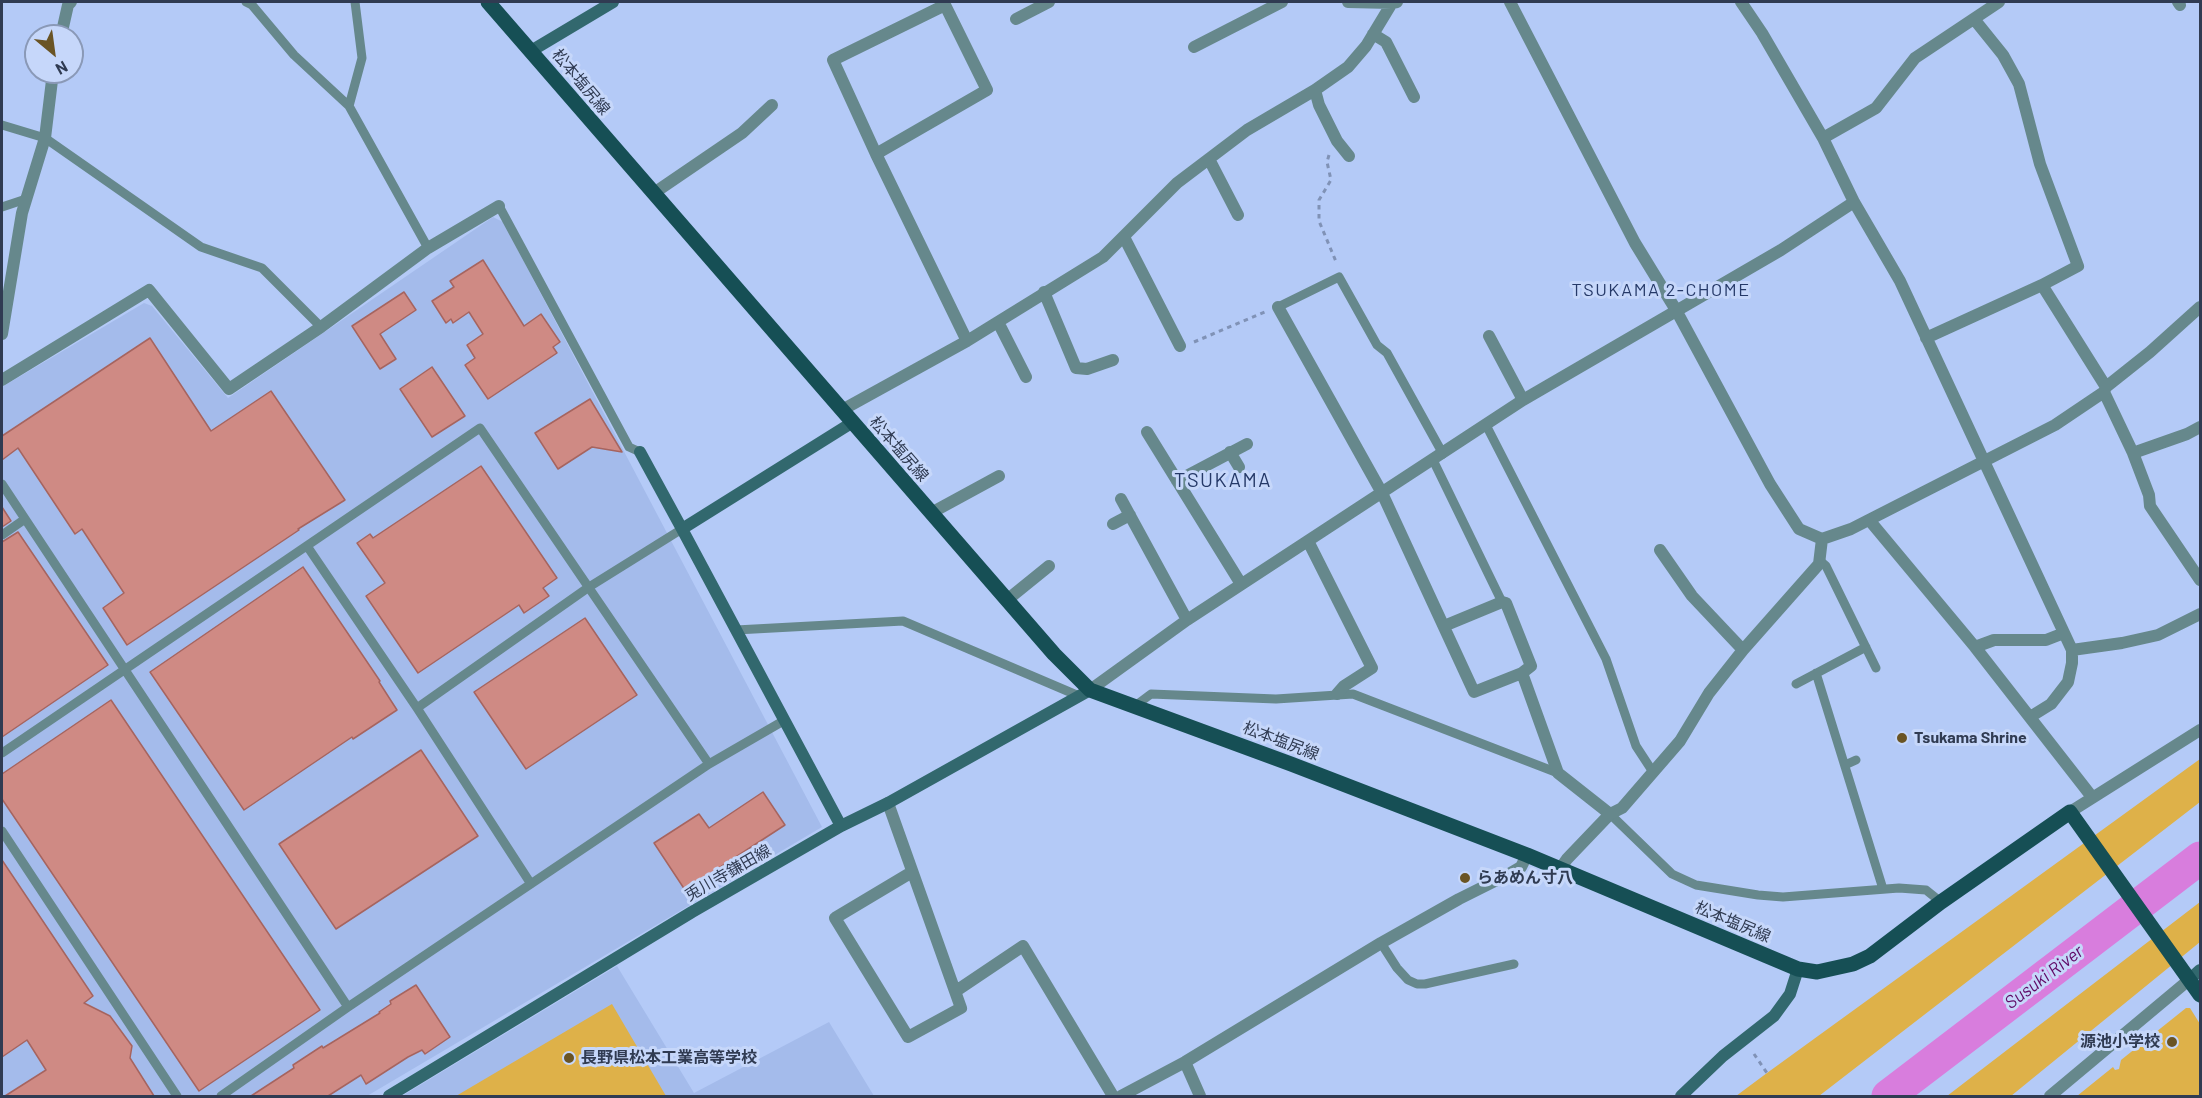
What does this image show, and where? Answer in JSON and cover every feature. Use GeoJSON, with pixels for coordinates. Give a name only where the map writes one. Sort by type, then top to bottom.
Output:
{"type":"FeatureCollection","features":[{"type":"Feature","properties":{"kind":"main road","name":"松本塩尻線"},"geometry":{"type":"LineString","coordinates":[[488,2],[1054,654],[1084,693],[1135,706],[1280,759],[1527,855],[1798,969],[1817,972],[1853,964],[1870,956],[1941,902],[2070,812]]}},
{"type":"Feature","properties":{"kind":"main road"},"geometry":{"type":"LineString","coordinates":[[531,51],[613,2]]}},
{"type":"Feature","properties":{"kind":"main road"},"geometry":{"type":"LineString","coordinates":[[682,529],[853,422]]}},
{"type":"Feature","properties":{"kind":"main road"},"geometry":{"type":"LineString","coordinates":[[640,452],[842,826]]}},
{"type":"Feature","properties":{"kind":"main road","name":"兎川寺鎌田線"},"geometry":{"type":"LineString","coordinates":[[389,1096],[692,912],[842,826],[888,803],[1084,693]]}},
{"type":"Feature","properties":{"kind":"main road"},"geometry":{"type":"LineString","coordinates":[[2070,812],[2180,966],[2195,974],[2200,995]]}},
{"type":"Feature","properties":{"kind":"main road"},"geometry":{"type":"LineString","coordinates":[[1681,1096],[1723,1056],[1774,1016],[1790,994],[1798,969]]}},
{"type":"Feature","properties":{"kind":"street"},"geometry":{"type":"LineString","coordinates":[[64,24],[68,5],[71,2]]}},
{"type":"Feature","properties":{"kind":"street"},"geometry":{"type":"LineString","coordinates":[[1016,19],[1049,2]]}},
{"type":"Feature","properties":{"kind":"street"},"geometry":{"type":"LineString","coordinates":[[1194,47],[1282,2]]}},
{"type":"Feature","properties":{"kind":"street"},"geometry":{"type":"LineString","coordinates":[[1348,2],[1394,2]]}},
{"type":"Feature","properties":{"kind":"street"},"geometry":{"type":"LineString","coordinates":[[842,410],[967,341],[1103,256],[1177,183],[1247,130],[1315,90],[1348,67],[1374,34],[1394,2]]}},
{"type":"Feature","properties":{"kind":"street"},"geometry":{"type":"LineString","coordinates":[[1510,2],[1635,243],[1676,310],[1770,484],[1799,529],[1822,539],[1870,521],[1983,460],[2055,425],[2105,389],[2200,307]]}},
{"type":"Feature","properties":{"kind":"street"},"geometry":{"type":"LineString","coordinates":[[1741,2],[1762,33],[1823,138],[1854,202],[1900,281],[2072,650],[2068,682],[2051,704],[2030,717]]}},
{"type":"Feature","properties":{"kind":"street"},"geometry":{"type":"LineString","coordinates":[[1823,138],[1876,108],[1915,58],[1999,2]]}},
{"type":"Feature","properties":{"kind":"street"},"geometry":{"type":"LineString","coordinates":[[876,154],[987,90],[945,5],[833,60],[876,154],[967,341]]}},
{"type":"Feature","properties":{"kind":"street"},"geometry":{"type":"LineString","coordinates":[[1926,338],[2078,267],[2040,164],[2019,84],[2003,55],[1974,19]]}},
{"type":"Feature","properties":{"kind":"street"},"geometry":{"type":"LineString","coordinates":[[1374,34],[1386,42],[1414,97]]}},
{"type":"Feature","properties":{"kind":"street"},"geometry":{"type":"LineString","coordinates":[[2,334],[15,248],[26,199],[45,138],[52,84]]}},
{"type":"Feature","properties":{"kind":"street"},"geometry":{"type":"LineString","coordinates":[[1315,90],[1319,105],[1335,138],[1349,156]]}},
{"type":"Feature","properties":{"kind":"street"},"geometry":{"type":"LineString","coordinates":[[654,193],[742,133],[772,105]]}},
{"type":"Feature","properties":{"kind":"street"},"geometry":{"type":"LineString","coordinates":[[1209,159],[1238,215]]}},
{"type":"Feature","properties":{"kind":"street"},"geometry":{"type":"LineString","coordinates":[[1084,693],[1186,620],[1523,400],[1781,250],[1854,202]]}},
{"type":"Feature","properties":{"kind":"street"},"geometry":{"type":"LineString","coordinates":[[2,380],[149,290],[229,389],[321,327],[428,248],[499,206]]}},
{"type":"Feature","properties":{"kind":"street"},"geometry":{"type":"LineString","coordinates":[[1124,237],[1180,346]]}},
{"type":"Feature","properties":{"kind":"street"},"geometry":{"type":"LineString","coordinates":[[2042,285],[2105,389],[2150,495],[2150,506],[2200,580]]}},
{"type":"Feature","properties":{"kind":"street"},"geometry":{"type":"LineString","coordinates":[[1044,292],[1076,368],[1087,369],[1113,360]]}},
{"type":"Feature","properties":{"kind":"street"},"geometry":{"type":"LineString","coordinates":[[1278,307],[1382,492],[1443,626],[1474,692],[1522,673],[1531,666],[1506,603],[1502,602],[1443,626]]}},
{"type":"Feature","properties":{"kind":"street"},"geometry":{"type":"LineString","coordinates":[[998,322],[1026,377]]}},
{"type":"Feature","properties":{"kind":"street"},"geometry":{"type":"LineString","coordinates":[[1489,336],[1523,400]]}},
{"type":"Feature","properties":{"kind":"street"},"geometry":{"type":"LineString","coordinates":[[2133,453],[2200,427]]}},
{"type":"Feature","properties":{"kind":"street"},"geometry":{"type":"LineString","coordinates":[[1147,432],[1241,584]]}},
{"type":"Feature","properties":{"kind":"street"},"geometry":{"type":"LineString","coordinates":[[1177,481],[1247,444]]}},
{"type":"Feature","properties":{"kind":"street"},"geometry":{"type":"LineString","coordinates":[[1230,452],[1239,467]]}},
{"type":"Feature","properties":{"kind":"street"},"geometry":{"type":"LineString","coordinates":[[931,513],[999,476]]}},
{"type":"Feature","properties":{"kind":"street"},"geometry":{"type":"LineString","coordinates":[[1121,499],[1186,620]]}},
{"type":"Feature","properties":{"kind":"street"},"geometry":{"type":"LineString","coordinates":[[1113,524],[1130,515]]}},
{"type":"Feature","properties":{"kind":"street"},"geometry":{"type":"LineString","coordinates":[[1870,521],[1975,647],[2092,797]]}},
{"type":"Feature","properties":{"kind":"street"},"geometry":{"type":"LineString","coordinates":[[1560,869],[1610,814],[1622,808],[1680,741],[1709,693],[1743,650],[1819,564],[1822,539]]}},
{"type":"Feature","properties":{"kind":"street"},"geometry":{"type":"LineString","coordinates":[[1308,541],[1372,668],[1344,686],[1337,694]]}},
{"type":"Feature","properties":{"kind":"street"},"geometry":{"type":"LineString","coordinates":[[1660,550],[1692,596],[1743,650]]}},
{"type":"Feature","properties":{"kind":"street"},"geometry":{"type":"LineString","coordinates":[[1007,600],[1049,566]]}},
{"type":"Feature","properties":{"kind":"street"},"geometry":{"type":"LineString","coordinates":[[2072,650],[2158,635],[2200,614]]}},
{"type":"Feature","properties":{"kind":"street"},"geometry":{"type":"LineString","coordinates":[[1975,647],[1994,640],[2046,640],[2064,633]]}},
{"type":"Feature","properties":{"kind":"street"},"geometry":{"type":"LineString","coordinates":[[1522,673],[1558,773],[1610,814]]}},
{"type":"Feature","properties":{"kind":"street"},"geometry":{"type":"LineString","coordinates":[[2070,812],[2200,730]]}},
{"type":"Feature","properties":{"kind":"street"},"geometry":{"type":"LineString","coordinates":[[888,803],[961,1008],[908,1037],[835,918],[912,872]]}},
{"type":"Feature","properties":{"kind":"street"},"geometry":{"type":"LineString","coordinates":[[1121,1096],[1185,1062],[1459,898],[1521,867],[1527,855]]}},
{"type":"Feature","properties":{"kind":"street"},"geometry":{"type":"LineString","coordinates":[[956,991],[1023,946],[1113,1096]]}},
{"type":"Feature","properties":{"kind":"street"},"geometry":{"type":"LineString","coordinates":[[2050,1096],[2195,974]]}},
{"type":"Feature","properties":{"kind":"street"},"geometry":{"type":"LineString","coordinates":[[1185,1062],[1200,1096]]}},
{"type":"Feature","properties":{"kind":"lane"},"geometry":{"type":"LineString","coordinates":[[246,2],[252,5],[294,55],[349,106],[428,248]]}},
{"type":"Feature","properties":{"kind":"lane"},"geometry":{"type":"LineString","coordinates":[[349,106],[362,58],[355,2]]}},
{"type":"Feature","properties":{"kind":"lane"},"geometry":{"type":"LineString","coordinates":[[2,125],[45,138],[201,247],[262,268],[321,327]]}},
{"type":"Feature","properties":{"kind":"lane"},"geometry":{"type":"LineString","coordinates":[[2,207],[26,199]]}},
{"type":"Feature","properties":{"kind":"lane"},"geometry":{"type":"LineString","coordinates":[[499,206],[629,447],[640,452]]}},
{"type":"Feature","properties":{"kind":"lane"},"geometry":{"type":"LineString","coordinates":[[1278,307],[1339,277],[1377,345],[1387,353],[1438,457],[1502,602]]}},
{"type":"Feature","properties":{"kind":"lane"},"geometry":{"type":"LineString","coordinates":[[1486,425],[1606,659],[1636,746],[1653,772]]}},
{"type":"Feature","properties":{"kind":"lane"},"geometry":{"type":"LineString","coordinates":[[2,753],[480,428],[709,764]]}},
{"type":"Feature","properties":{"kind":"lane"},"geometry":{"type":"LineString","coordinates":[[2,484],[348,1007]]}},
{"type":"Feature","properties":{"kind":"lane"},"geometry":{"type":"LineString","coordinates":[[2,535],[25,519]]}},
{"type":"Feature","properties":{"kind":"lane"},"geometry":{"type":"LineString","coordinates":[[417,708],[589,587],[682,529]]}},
{"type":"Feature","properties":{"kind":"lane"},"geometry":{"type":"LineString","coordinates":[[307,546],[417,708],[531,884]]}},
{"type":"Feature","properties":{"kind":"lane"},"geometry":{"type":"LineString","coordinates":[[1819,560],[1826,566],[1876,668]]}},
{"type":"Feature","properties":{"kind":"lane"},"geometry":{"type":"LineString","coordinates":[[736,630],[903,621],[1084,693]]}},
{"type":"Feature","properties":{"kind":"lane"},"geometry":{"type":"LineString","coordinates":[[1796,684],[1866,648]]}},
{"type":"Feature","properties":{"kind":"lane"},"geometry":{"type":"LineString","coordinates":[[1816,674],[1883,889]]}},
{"type":"Feature","properties":{"kind":"lane"},"geometry":{"type":"LineString","coordinates":[[1135,706],[1151,694],[1276,699],[1353,694],[1558,773]]}},
{"type":"Feature","properties":{"kind":"lane"},"geometry":{"type":"LineString","coordinates":[[221,1096],[348,1007],[709,764],[785,720]]}},
{"type":"Feature","properties":{"kind":"lane"},"geometry":{"type":"LineString","coordinates":[[1845,765],[1857,760]]}},
{"type":"Feature","properties":{"kind":"lane"},"geometry":{"type":"LineString","coordinates":[[1610,814],[1672,874],[1696,885],[1758,896],[1783,897],[1883,889],[1926,890],[1941,902]]}},
{"type":"Feature","properties":{"kind":"lane"},"geometry":{"type":"LineString","coordinates":[[2,831],[177,1096]]}},
{"type":"Feature","properties":{"kind":"lane"},"geometry":{"type":"LineString","coordinates":[[1381,943],[1397,968],[1408,980],[1417,984],[1514,964]]}},
{"type":"Feature","properties":{"kind":"path"},"geometry":{"type":"LineString","coordinates":[[1335,138],[1327,162],[1331,180],[1319,200],[1319,221],[1340,273],[1339,277]]}},
{"type":"Feature","properties":{"kind":"path"},"geometry":{"type":"LineString","coordinates":[[1180,346],[1278,307]]}},
{"type":"Feature","properties":{"kind":"path"},"geometry":{"type":"LineString","coordinates":[[1754,1054],[1767,1073]]}},
{"type":"Feature","properties":{"kind":"shaded area"},"geometry":{"type":"Polygon","coordinates":[[[493,217],[503,222],[822,827],[367,1096],[2,1096],[2,387],[144,303],[152,306],[228,398],[493,217]]]}},
{"type":"Feature","properties":{"kind":"shaded area"},"geometry":{"type":"Polygon","coordinates":[[[2200,759],[2200,802],[1819,1096],[1736,1096],[1767,1073],[2200,759]]]}},
{"type":"Feature","properties":{"kind":"shaded area"},"geometry":{"type":"Polygon","coordinates":[[[2200,902],[2200,942],[2011,1096],[1947,1096],[2200,902]]]}},
{"type":"Feature","properties":{"kind":"shaded area","name":"長野県松本工業高等学校"},"geometry":{"type":"Polygon","coordinates":[[[617,966],[694,1093],[829,1022],[874,1096],[402,1096],[617,966]]]}},
{"type":"Feature","properties":{"kind":"shaded area"},"geometry":{"type":"Polygon","coordinates":[[[612,1004],[666,1096],[456,1096],[612,1004]]]}},
{"type":"Feature","properties":{"kind":"shaded area","name":"源池小学校"},"geometry":{"type":"Polygon","coordinates":[[[2186,1008],[2190,1008],[2200,1024],[2200,1096],[2077,1096],[2113,1067],[2115,1070],[2119,1069],[2121,1060],[2186,1008]]]}},
{"type":"Feature","properties":{"kind":"building"},"geometry":{"type":"Polygon","coordinates":[[[483,260],[524,326],[541,314],[560,342],[553,347],[557,353],[488,399],[465,365],[475,358],[467,345],[483,334],[469,312],[453,323],[451,319],[446,323],[432,301],[454,287],[450,281],[483,260]]]}},
{"type":"Feature","properties":{"kind":"building"},"geometry":{"type":"Polygon","coordinates":[[[404,292],[416,310],[380,334],[396,359],[380,369],[352,326],[404,292]]]}},
{"type":"Feature","properties":{"kind":"building"},"geometry":{"type":"Polygon","coordinates":[[[150,338],[211,431],[271,391],[345,500],[298,529],[127,645],[103,608],[124,593],[82,529],[75,534],[18,448],[2,460],[2,436],[150,338]]]}},
{"type":"Feature","properties":{"kind":"building"},"geometry":{"type":"Polygon","coordinates":[[[432,367],[465,416],[432,437],[400,389],[432,367]]]}},
{"type":"Feature","properties":{"kind":"building"},"geometry":{"type":"Polygon","coordinates":[[[590,399],[622,452],[592,447],[558,469],[535,433],[590,399]]]}},
{"type":"Feature","properties":{"kind":"building"},"geometry":{"type":"Polygon","coordinates":[[[481,466],[557,578],[543,588],[549,596],[524,613],[519,605],[418,673],[366,596],[385,583],[357,543],[370,534],[373,538],[481,466]]]}},
{"type":"Feature","properties":{"kind":"building"},"geometry":{"type":"Polygon","coordinates":[[[2,507],[11,521],[2,527],[2,507]]]}},
{"type":"Feature","properties":{"kind":"building"},"geometry":{"type":"Polygon","coordinates":[[[18,532],[108,665],[2,737],[2,542],[18,532]]]}},
{"type":"Feature","properties":{"kind":"building"},"geometry":{"type":"Polygon","coordinates":[[[303,567],[397,710],[353,739],[352,737],[244,810],[150,672],[303,567]]]}},
{"type":"Feature","properties":{"kind":"building"},"geometry":{"type":"Polygon","coordinates":[[[585,618],[637,695],[526,769],[474,692],[585,618]]]}},
{"type":"Feature","properties":{"kind":"building"},"geometry":{"type":"Polygon","coordinates":[[[111,700],[320,1010],[199,1091],[2,799],[2,774],[111,700]]]}},
{"type":"Feature","properties":{"kind":"building"},"geometry":{"type":"Polygon","coordinates":[[[421,750],[478,836],[336,929],[279,844],[421,750]]]}},
{"type":"Feature","properties":{"kind":"building"},"geometry":{"type":"Polygon","coordinates":[[[763,792],[785,825],[685,890],[654,843],[699,814],[709,828],[763,792]]]}},
{"type":"Feature","properties":{"kind":"building"},"geometry":{"type":"Polygon","coordinates":[[[2,860],[93,996],[84,1003],[110,1016],[132,1046],[130,1058],[154,1096],[5,1096],[46,1070],[27,1040],[2,1057],[2,860]]]}},
{"type":"Feature","properties":{"kind":"building"},"geometry":{"type":"Polygon","coordinates":[[[416,985],[450,1037],[425,1054],[422,1050],[408,1057],[366,1084],[361,1075],[328,1096],[251,1096],[294,1068],[293,1065],[322,1046],[323,1048],[380,1013],[391,1004],[390,1001],[416,985]]]}},
{"type":"Feature","properties":{"kind":"waterway","name":"Susuki River"},"geometry":{"type":"LineString","coordinates":[[1888,1096],[2200,858]]}},
{"type":"Feature","properties":{"kind":"place","name":"Tsukama Shrine"},"geometry":{"type":"Point","coordinates":[1902,738]}},
{"type":"Feature","properties":{"kind":"place","name":"らあめん寸八"},"geometry":{"type":"Point","coordinates":[1465,878]}},
{"type":"Feature","properties":{"kind":"place","name":"源池小学校"},"geometry":{"type":"Point","coordinates":[2172,1042]}},
{"type":"Feature","properties":{"kind":"place","name":"長野県松本工業高等学校"},"geometry":{"type":"Point","coordinates":[569,1058]}},
{"type":"Feature","properties":{"kind":"district","name":"TSUKAMA 2-CHOME"},"geometry":{"type":"Point","coordinates":[1661,290]}},
{"type":"Feature","properties":{"kind":"district","name":"TSUKAMA"},"geometry":{"type":"Point","coordinates":[1223,480]}}]}
